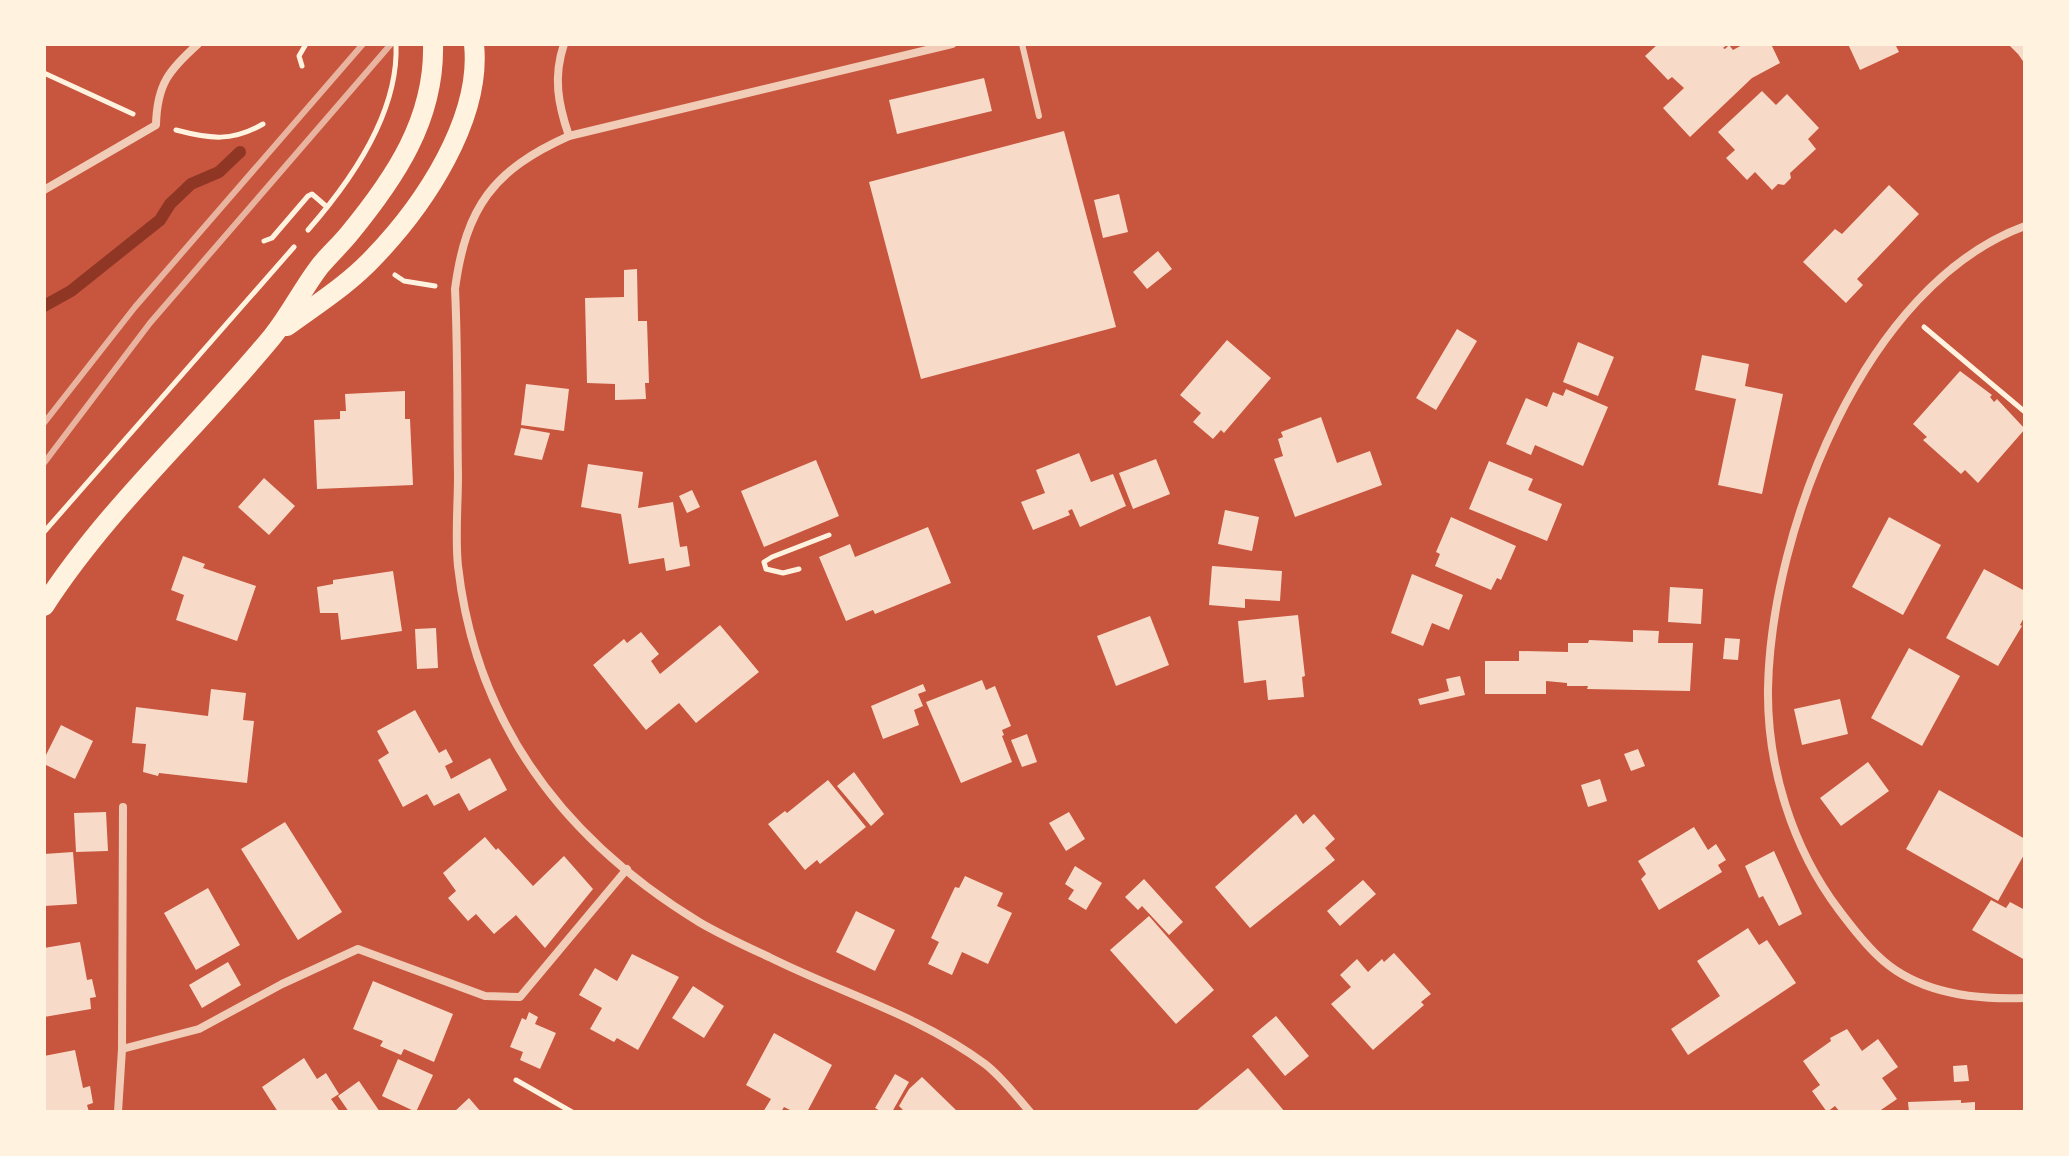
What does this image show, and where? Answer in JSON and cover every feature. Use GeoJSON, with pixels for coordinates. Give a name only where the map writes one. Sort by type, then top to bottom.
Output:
{"type":"FeatureCollection","features":[{"type":"Feature","properties":{"kind":"main road"},"geometry":{"type":"LineString","coordinates":[[274,335],[342,286],[373,258],[437,175],[462,120],[472,87],[474,44]]}},
{"type":"Feature","properties":{"kind":"main road"},"geometry":{"type":"LineString","coordinates":[[44,606],[106,525],[274,335],[321,265],[368,209],[407,153],[421,124],[428,98],[434,46]]}},
{"type":"Feature","properties":{"kind":"street"},"geometry":{"type":"LineString","coordinates":[[44,190],[156,125],[157,100],[167,74],[198,44]]}},
{"type":"Feature","properties":{"kind":"street"},"geometry":{"type":"LineString","coordinates":[[564,44],[556,82],[559,106],[569,136]]}},
{"type":"Feature","properties":{"kind":"street"},"geometry":{"type":"LineString","coordinates":[[952,44],[569,136],[538,150],[490,192],[467,230],[460,252],[455,289],[458,563],[478,664],[496,710],[547,790],[598,848],[660,897],[702,924],[774,960],[933,1031],[987,1065],[1030,1112]]}},
{"type":"Feature","properties":{"kind":"street"},"geometry":{"type":"LineString","coordinates":[[2025,226],[2002,234],[1950,269],[1908,313],[1856,383],[1820,457],[1793,533],[1775,604],[1769,676],[1774,760],[1788,814],[1830,898],[1880,959],[1918,982],[1955,995],[1989,1000],[2025,998]]}},
{"type":"Feature","properties":{"kind":"street"},"geometry":{"type":"LineString","coordinates":[[118,1112],[122,1049],[123,807]]}},
{"type":"Feature","properties":{"kind":"street"},"geometry":{"type":"LineString","coordinates":[[122,1049],[199,1029],[282,984],[358,949],[485,996],[520,997],[627,869]]}},
{"type":"Feature","properties":{"kind":"lane"},"geometry":{"type":"LineString","coordinates":[[1022,44],[1039,116]]}},
{"type":"Feature","properties":{"kind":"path"},"geometry":{"type":"LineString","coordinates":[[302,66],[299,56],[306,44]]}},
{"type":"Feature","properties":{"kind":"path"},"geometry":{"type":"LineString","coordinates":[[44,532],[327,207],[364,152],[386,102],[395,71],[396,44]]}},
{"type":"Feature","properties":{"kind":"path"},"geometry":{"type":"LineString","coordinates":[[44,73],[156,125],[220,137],[242,136],[263,124]]}},
{"type":"Feature","properties":{"kind":"path"},"geometry":{"type":"LineString","coordinates":[[264,241],[272,238],[312,194],[327,207]]}},
{"type":"Feature","properties":{"kind":"path"},"geometry":{"type":"LineString","coordinates":[[394,274],[420,285],[455,289]]}},
{"type":"Feature","properties":{"kind":"path"},"geometry":{"type":"LineString","coordinates":[[1908,313],[2025,412]]}},
{"type":"Feature","properties":{"kind":"path"},"geometry":{"type":"LineString","coordinates":[[799,569],[776,573],[766,569],[764,562],[829,535]]}},
{"type":"Feature","properties":{"kind":"path"},"geometry":{"type":"LineString","coordinates":[[516,1080],[572,1112]]}},
{"type":"Feature","properties":{"kind":"building"},"geometry":{"type":"Polygon","coordinates":[[[1658,44],[1728,44],[1723,48],[1729,45],[1733,50],[1744,44],[1771,44],[1780,63],[1752,78],[1690,137],[1663,108],[1684,88],[1672,77],[1668,80],[1645,56],[1658,44]]]}},
{"type":"Feature","properties":{"kind":"building"},"geometry":{"type":"Polygon","coordinates":[[[1848,44],[1895,44],[1899,52],[1860,70],[1848,44]]]}},
{"type":"Feature","properties":{"kind":"building"},"geometry":{"type":"Polygon","coordinates":[[[2008,44],[2025,44],[2025,64],[2018,54],[2008,44]]]}},
{"type":"Feature","properties":{"kind":"building"},"geometry":{"type":"Polygon","coordinates":[[[984,78],[992,111],[897,134],[889,100],[984,78]]]}},
{"type":"Feature","properties":{"kind":"building"},"geometry":{"type":"Polygon","coordinates":[[[1762,91],[1776,105],[1787,94],[1819,128],[1808,139],[1816,149],[1790,173],[1791,178],[1784,185],[1778,184],[1772,190],[1755,172],[1747,180],[1726,158],[1735,150],[1718,132],[1762,91]]]}},
{"type":"Feature","properties":{"kind":"building"},"geometry":{"type":"Polygon","coordinates":[[[1064,131],[1116,327],[921,379],[869,182],[1064,131]]]}},
{"type":"Feature","properties":{"kind":"building"},"geometry":{"type":"Polygon","coordinates":[[[1889,185],[1919,214],[1857,279],[1863,285],[1846,303],[1803,262],[1835,229],[1842,234],[1889,185]]]}},
{"type":"Feature","properties":{"kind":"building"},"geometry":{"type":"Polygon","coordinates":[[[1119,194],[1128,232],[1103,238],[1094,200],[1119,194]]]}},
{"type":"Feature","properties":{"kind":"building"},"geometry":{"type":"Polygon","coordinates":[[[1158,251],[1172,269],[1147,289],[1133,272],[1158,251]]]}},
{"type":"Feature","properties":{"kind":"building"},"geometry":{"type":"Polygon","coordinates":[[[637,269],[638,321],[647,321],[649,383],[645,383],[646,399],[615,400],[615,384],[587,383],[585,298],[624,297],[624,270],[637,269]]]}},
{"type":"Feature","properties":{"kind":"building"},"geometry":{"type":"Polygon","coordinates":[[[1457,329],[1477,341],[1436,410],[1416,398],[1457,329]]]}},
{"type":"Feature","properties":{"kind":"building"},"geometry":{"type":"Polygon","coordinates":[[[1227,340],[1271,378],[1224,433],[1221,430],[1213,439],[1193,422],[1201,413],[1180,395],[1227,340]]]}},
{"type":"Feature","properties":{"kind":"building"},"geometry":{"type":"Polygon","coordinates":[[[1578,342],[1614,357],[1598,396],[1563,382],[1578,342]]]}},
{"type":"Feature","properties":{"kind":"building"},"geometry":{"type":"Polygon","coordinates":[[[1702,355],[1749,364],[1745,386],[1783,394],[1762,494],[1718,485],[1736,399],[1695,390],[1702,355]]]}},
{"type":"Feature","properties":{"kind":"building"},"geometry":{"type":"Polygon","coordinates":[[[1960,371],[1992,395],[1990,397],[1994,402],[1997,399],[2025,429],[1978,483],[1965,470],[1961,474],[1923,440],[1927,437],[1913,424],[1960,371]]]}},
{"type":"Feature","properties":{"kind":"building"},"geometry":{"type":"Polygon","coordinates":[[[526,384],[569,389],[564,431],[521,425],[526,384]]]}},
{"type":"Feature","properties":{"kind":"building"},"geometry":{"type":"Polygon","coordinates":[[[1566,389],[1608,407],[1583,466],[1535,445],[1531,455],[1506,444],[1526,398],[1547,407],[1553,392],[1563,396],[1566,389]]]}},
{"type":"Feature","properties":{"kind":"building"},"geometry":{"type":"Polygon","coordinates":[[[405,391],[405,419],[410,419],[413,485],[317,489],[314,420],[340,419],[340,411],[346,411],[345,394],[405,391]]]}},
{"type":"Feature","properties":{"kind":"building"},"geometry":{"type":"Polygon","coordinates":[[[1321,417],[1337,463],[1370,451],[1382,485],[1295,517],[1274,459],[1283,456],[1278,439],[1283,437],[1281,432],[1321,417]]]}},
{"type":"Feature","properties":{"kind":"building"},"geometry":{"type":"Polygon","coordinates":[[[521,428],[550,433],[542,460],[514,455],[521,428]]]}},
{"type":"Feature","properties":{"kind":"building"},"geometry":{"type":"Polygon","coordinates":[[[1079,453],[1091,482],[1113,474],[1126,506],[1080,527],[1072,509],[1068,511],[1070,515],[1033,530],[1021,502],[1045,493],[1036,470],[1079,453]]]}},
{"type":"Feature","properties":{"kind":"building"},"geometry":{"type":"Polygon","coordinates":[[[1156,459],[1170,494],[1133,509],[1119,473],[1156,459]]]}},
{"type":"Feature","properties":{"kind":"building"},"geometry":{"type":"Polygon","coordinates":[[[816,460],[839,516],[764,547],[741,491],[816,460]]]}},
{"type":"Feature","properties":{"kind":"building"},"geometry":{"type":"Polygon","coordinates":[[[1489,461],[1533,479],[1528,490],[1562,504],[1547,541],[1469,509],[1489,461]]]}},
{"type":"Feature","properties":{"kind":"building"},"geometry":{"type":"Polygon","coordinates":[[[588,464],[643,472],[638,508],[673,502],[680,547],[687,546],[690,566],[666,571],[664,558],[629,564],[621,514],[581,507],[588,464]]]}},
{"type":"Feature","properties":{"kind":"building"},"geometry":{"type":"Polygon","coordinates":[[[264,478],[295,506],[269,535],[238,507],[264,478]]]}},
{"type":"Feature","properties":{"kind":"building"},"geometry":{"type":"Polygon","coordinates":[[[692,490],[700,507],[687,513],[679,496],[692,490]]]}},
{"type":"Feature","properties":{"kind":"building"},"geometry":{"type":"Polygon","coordinates":[[[1225,510],[1259,517],[1252,551],[1218,544],[1225,510]]]}},
{"type":"Feature","properties":{"kind":"building"},"geometry":{"type":"Polygon","coordinates":[[[1451,517],[1516,546],[1501,580],[1497,578],[1491,590],[1435,566],[1440,554],[1436,552],[1451,517]]]}},
{"type":"Feature","properties":{"kind":"building"},"geometry":{"type":"Polygon","coordinates":[[[1889,517],[1941,545],[1903,615],[1852,587],[1889,517]]]}},
{"type":"Feature","properties":{"kind":"building"},"geometry":{"type":"Polygon","coordinates":[[[928,527],[951,583],[875,614],[873,610],[846,621],[819,557],[850,544],[855,557],[928,527]]]}},
{"type":"Feature","properties":{"kind":"building"},"geometry":{"type":"Polygon","coordinates":[[[183,556],[205,564],[203,568],[256,586],[237,641],[176,620],[184,595],[171,590],[183,556]]]}},
{"type":"Feature","properties":{"kind":"building"},"geometry":{"type":"Polygon","coordinates":[[[1212,566],[1282,571],[1280,601],[1245,599],[1245,608],[1209,605],[1212,566]]]}},
{"type":"Feature","properties":{"kind":"building"},"geometry":{"type":"Polygon","coordinates":[[[1984,569],[2025,591],[2022,626],[1998,666],[1946,638],[1984,569]]]}},
{"type":"Feature","properties":{"kind":"building"},"geometry":{"type":"Polygon","coordinates":[[[393,571],[402,631],[341,640],[338,613],[320,613],[317,587],[333,584],[333,580],[393,571]]]}},
{"type":"Feature","properties":{"kind":"building"},"geometry":{"type":"Polygon","coordinates":[[[1412,574],[1463,595],[1449,630],[1432,623],[1423,646],[1391,633],[1412,574]]]}},
{"type":"Feature","properties":{"kind":"building"},"geometry":{"type":"Polygon","coordinates":[[[1670,587],[1703,589],[1701,624],[1668,622],[1670,587]]]}},
{"type":"Feature","properties":{"kind":"building"},"geometry":{"type":"Polygon","coordinates":[[[1298,615],[1305,676],[1302,677],[1304,697],[1268,700],[1266,680],[1244,683],[1238,621],[1298,615]]]}},
{"type":"Feature","properties":{"kind":"building"},"geometry":{"type":"Polygon","coordinates":[[[1150,616],[1169,665],[1116,686],[1097,636],[1150,616]]]}},
{"type":"Feature","properties":{"kind":"building"},"geometry":{"type":"Polygon","coordinates":[[[720,625],[759,672],[696,723],[679,703],[646,730],[593,665],[624,639],[627,643],[641,632],[659,654],[651,661],[660,674],[720,625]]]}},
{"type":"Feature","properties":{"kind":"building"},"geometry":{"type":"Polygon","coordinates":[[[436,628],[438,668],[417,669],[415,629],[436,628]]]}},
{"type":"Feature","properties":{"kind":"building"},"geometry":{"type":"Polygon","coordinates":[[[1633,630],[1659,631],[1658,643],[1693,643],[1690,691],[1587,689],[1588,686],[1567,686],[1567,683],[1546,681],[1546,694],[1485,694],[1485,661],[1519,661],[1519,651],[1568,652],[1568,643],[1588,643],[1589,640],[1633,642],[1633,630]]]}},
{"type":"Feature","properties":{"kind":"building"},"geometry":{"type":"Polygon","coordinates":[[[1725,638],[1740,639],[1738,660],[1723,659],[1725,638]]]}},
{"type":"Feature","properties":{"kind":"building"},"geometry":{"type":"Polygon","coordinates":[[[1909,648],[1960,676],[1922,746],[1871,718],[1909,648]]]}},
{"type":"Feature","properties":{"kind":"building"},"geometry":{"type":"Polygon","coordinates":[[[1460,676],[1465,695],[1420,705],[1418,699],[1449,691],[1446,679],[1460,676]]]}},
{"type":"Feature","properties":{"kind":"building"},"geometry":{"type":"Polygon","coordinates":[[[982,680],[986,690],[995,686],[1011,726],[1002,730],[1002,736],[1012,762],[961,783],[926,702],[982,680]]]}},
{"type":"Feature","properties":{"kind":"building"},"geometry":{"type":"Polygon","coordinates":[[[923,684],[926,691],[918,694],[923,706],[914,710],[919,725],[883,739],[871,706],[923,684]]]}},
{"type":"Feature","properties":{"kind":"building"},"geometry":{"type":"Polygon","coordinates":[[[211,689],[246,693],[243,720],[254,721],[247,783],[159,773],[158,776],[143,772],[146,744],[132,743],[136,707],[208,716],[211,689]]]}},
{"type":"Feature","properties":{"kind":"building"},"geometry":{"type":"Polygon","coordinates":[[[1840,699],[1848,734],[1802,745],[1794,709],[1840,699]]]}},
{"type":"Feature","properties":{"kind":"building"},"geometry":{"type":"Polygon","coordinates":[[[415,710],[439,753],[446,749],[453,762],[445,766],[451,779],[490,758],[507,790],[469,811],[459,793],[434,806],[427,794],[403,807],[378,760],[389,753],[377,731],[415,710]]]}},
{"type":"Feature","properties":{"kind":"building"},"geometry":{"type":"Polygon","coordinates":[[[61,725],[93,741],[75,779],[44,764],[61,725]]]}},
{"type":"Feature","properties":{"kind":"building"},"geometry":{"type":"Polygon","coordinates":[[[1027,734],[1037,762],[1022,767],[1011,740],[1027,734]]]}},
{"type":"Feature","properties":{"kind":"building"},"geometry":{"type":"Polygon","coordinates":[[[1638,749],[1645,766],[1631,771],[1624,754],[1638,749]]]}},
{"type":"Feature","properties":{"kind":"building"},"geometry":{"type":"Polygon","coordinates":[[[1868,762],[1889,791],[1841,826],[1820,798],[1868,762]]]}},
{"type":"Feature","properties":{"kind":"building"},"geometry":{"type":"Polygon","coordinates":[[[854,772],[884,814],[871,826],[837,786],[854,772]]]}},
{"type":"Feature","properties":{"kind":"building"},"geometry":{"type":"Polygon","coordinates":[[[1600,779],[1607,801],[1588,807],[1581,785],[1600,779]]]}},
{"type":"Feature","properties":{"kind":"building"},"geometry":{"type":"Polygon","coordinates":[[[828,780],[866,827],[820,864],[817,860],[805,870],[768,824],[828,780]]]}},
{"type":"Feature","properties":{"kind":"building"},"geometry":{"type":"Polygon","coordinates":[[[1939,790],[2025,839],[2025,853],[1998,901],[1906,849],[1939,790]]]}},
{"type":"Feature","properties":{"kind":"building"},"geometry":{"type":"Polygon","coordinates":[[[106,812],[108,851],[76,852],[74,813],[106,812]]]}},
{"type":"Feature","properties":{"kind":"building"},"geometry":{"type":"Polygon","coordinates":[[[1069,812],[1085,839],[1066,851],[1049,823],[1069,812]]]}},
{"type":"Feature","properties":{"kind":"building"},"geometry":{"type":"Polygon","coordinates":[[[1296,814],[1303,824],[1314,814],[1335,839],[1325,848],[1335,860],[1250,928],[1215,887],[1296,814]]]}},
{"type":"Feature","properties":{"kind":"building"},"geometry":{"type":"Polygon","coordinates":[[[285,822],[342,912],[298,940],[241,849],[285,822]]]}},
{"type":"Feature","properties":{"kind":"building"},"geometry":{"type":"Polygon","coordinates":[[[1694,827],[1708,850],[1716,844],[1726,860],[1718,865],[1722,872],[1659,910],[1641,879],[1646,874],[1638,861],[1694,827]]]}},
{"type":"Feature","properties":{"kind":"building"},"geometry":{"type":"Polygon","coordinates":[[[485,837],[533,886],[564,856],[593,889],[545,948],[516,915],[494,934],[476,914],[468,921],[448,898],[456,891],[443,873],[485,837]]]}},
{"type":"Feature","properties":{"kind":"building"},"geometry":{"type":"Polygon","coordinates":[[[1774,851],[1802,914],[1779,926],[1763,896],[1759,898],[1745,866],[1774,851]]]}},
{"type":"Feature","properties":{"kind":"building"},"geometry":{"type":"Polygon","coordinates":[[[73,852],[77,904],[44,906],[44,854],[73,852]]]}},
{"type":"Feature","properties":{"kind":"building"},"geometry":{"type":"Polygon","coordinates":[[[1075,866],[1102,883],[1086,910],[1068,899],[1074,890],[1065,884],[1075,866]]]}},
{"type":"Feature","properties":{"kind":"building"},"geometry":{"type":"Polygon","coordinates":[[[965,876],[1003,893],[997,906],[1012,913],[988,964],[962,952],[952,975],[928,964],[939,942],[931,938],[955,887],[959,888],[965,876]]]}},
{"type":"Feature","properties":{"kind":"building"},"geometry":{"type":"Polygon","coordinates":[[[1144,879],[1183,922],[1169,935],[1142,906],[1138,910],[1125,897],[1144,879]]]}},
{"type":"Feature","properties":{"kind":"building"},"geometry":{"type":"Polygon","coordinates":[[[1363,880],[1376,894],[1340,926],[1327,911],[1363,880]]]}},
{"type":"Feature","properties":{"kind":"building"},"geometry":{"type":"Polygon","coordinates":[[[208,888],[240,945],[196,970],[164,913],[208,888]]]}},
{"type":"Feature","properties":{"kind":"building"},"geometry":{"type":"Polygon","coordinates":[[[1991,900],[2006,908],[2010,902],[2025,910],[2025,960],[1972,930],[1991,900]]]}},
{"type":"Feature","properties":{"kind":"building"},"geometry":{"type":"Polygon","coordinates":[[[856,911],[895,930],[875,971],[836,952],[856,911]]]}},
{"type":"Feature","properties":{"kind":"building"},"geometry":{"type":"Polygon","coordinates":[[[1149,916],[1214,990],[1176,1024],[1110,950],[1149,916]]]}},
{"type":"Feature","properties":{"kind":"building"},"geometry":{"type":"Polygon","coordinates":[[[1748,928],[1759,945],[1767,940],[1796,983],[1688,1055],[1671,1029],[1720,996],[1697,961],[1748,928]]]}},
{"type":"Feature","properties":{"kind":"building"},"geometry":{"type":"Polygon","coordinates":[[[80,942],[87,980],[92,979],[96,997],[90,998],[91,1009],[44,1017],[44,948],[80,942]]]}},
{"type":"Feature","properties":{"kind":"building"},"geometry":{"type":"Polygon","coordinates":[[[1394,953],[1431,994],[1421,1002],[1424,1005],[1373,1050],[1331,1004],[1351,987],[1340,975],[1357,959],[1368,972],[1394,953]]]}},
{"type":"Feature","properties":{"kind":"building"},"geometry":{"type":"Polygon","coordinates":[[[632,954],[679,977],[638,1050],[617,1038],[614,1042],[590,1029],[602,1008],[579,995],[595,968],[617,981],[632,954]]]}},
{"type":"Feature","properties":{"kind":"building"},"geometry":{"type":"Polygon","coordinates":[[[228,962],[241,985],[202,1008],[189,985],[228,962]]]}},
{"type":"Feature","properties":{"kind":"building"},"geometry":{"type":"Polygon","coordinates":[[[373,981],[453,1014],[434,1062],[404,1049],[401,1055],[380,1046],[383,1041],[353,1029],[373,981]]]}},
{"type":"Feature","properties":{"kind":"building"},"geometry":{"type":"Polygon","coordinates":[[[693,986],[724,1006],[704,1038],[672,1018],[693,986]]]}},
{"type":"Feature","properties":{"kind":"building"},"geometry":{"type":"Polygon","coordinates":[[[529,1012],[538,1017],[535,1024],[556,1033],[540,1069],[520,1060],[523,1052],[510,1047],[522,1018],[526,1020],[529,1012]]]}},
{"type":"Feature","properties":{"kind":"building"},"geometry":{"type":"Polygon","coordinates":[[[1276,1016],[1309,1056],[1285,1076],[1252,1036],[1276,1016]]]}},
{"type":"Feature","properties":{"kind":"building"},"geometry":{"type":"Polygon","coordinates":[[[1847,1029],[1862,1051],[1878,1039],[1898,1067],[1882,1078],[1897,1099],[1878,1112],[1840,1112],[1835,1106],[1827,1112],[1812,1091],[1820,1085],[1803,1061],[1831,1041],[1830,1038],[1847,1029]]]}},
{"type":"Feature","properties":{"kind":"building"},"geometry":{"type":"Polygon","coordinates":[[[774,1033],[832,1065],[807,1112],[794,1112],[784,1107],[781,1112],[763,1112],[771,1099],[746,1085],[774,1033]]]}},
{"type":"Feature","properties":{"kind":"building"},"geometry":{"type":"Polygon","coordinates":[[[75,1050],[83,1088],[90,1086],[93,1103],[87,1105],[89,1112],[44,1112],[44,1056],[75,1050]]]}},
{"type":"Feature","properties":{"kind":"building"},"geometry":{"type":"Polygon","coordinates":[[[304,1058],[317,1079],[326,1073],[339,1094],[331,1099],[340,1112],[278,1112],[262,1087],[304,1058]]]}},
{"type":"Feature","properties":{"kind":"building"},"geometry":{"type":"Polygon","coordinates":[[[398,1059],[433,1075],[416,1112],[382,1096],[398,1059]]]}},
{"type":"Feature","properties":{"kind":"building"},"geometry":{"type":"Polygon","coordinates":[[[1967,1065],[1969,1081],[1954,1082],[1953,1066],[1967,1065]]]}},
{"type":"Feature","properties":{"kind":"building"},"geometry":{"type":"Polygon","coordinates":[[[1248,1068],[1285,1112],[1195,1112],[1248,1068]]]}},
{"type":"Feature","properties":{"kind":"building"},"geometry":{"type":"Polygon","coordinates":[[[895,1074],[909,1082],[892,1112],[882,1112],[875,1108],[895,1074]]]}},
{"type":"Feature","properties":{"kind":"building"},"geometry":{"type":"Polygon","coordinates":[[[922,1077],[958,1112],[905,1112],[899,1106],[909,1089],[922,1077]]]}},
{"type":"Feature","properties":{"kind":"building"},"geometry":{"type":"Polygon","coordinates":[[[359,1081],[380,1112],[349,1112],[338,1096],[359,1081]]]}},
{"type":"Feature","properties":{"kind":"building"},"geometry":{"type":"Polygon","coordinates":[[[469,1098],[481,1112],[454,1112],[469,1098]]]}},
{"type":"Feature","properties":{"kind":"building"},"geometry":{"type":"Polygon","coordinates":[[[1961,1100],[1961,1103],[1975,1102],[1975,1112],[1909,1112],[1908,1102],[1961,1100]]]}},
{"type":"Feature","properties":{"kind":"waterway"},"geometry":{"type":"LineString","coordinates":[[44,306],[71,291],[160,220],[170,204],[191,184],[219,172],[240,152]]}},
{"type":"Feature","properties":{"kind":"railway"},"geometry":{"type":"LineString","coordinates":[[44,423],[135,307],[363,44]]}},
{"type":"Feature","properties":{"kind":"railway"},"geometry":{"type":"LineString","coordinates":[[44,463],[150,323],[391,44]]}}]}
